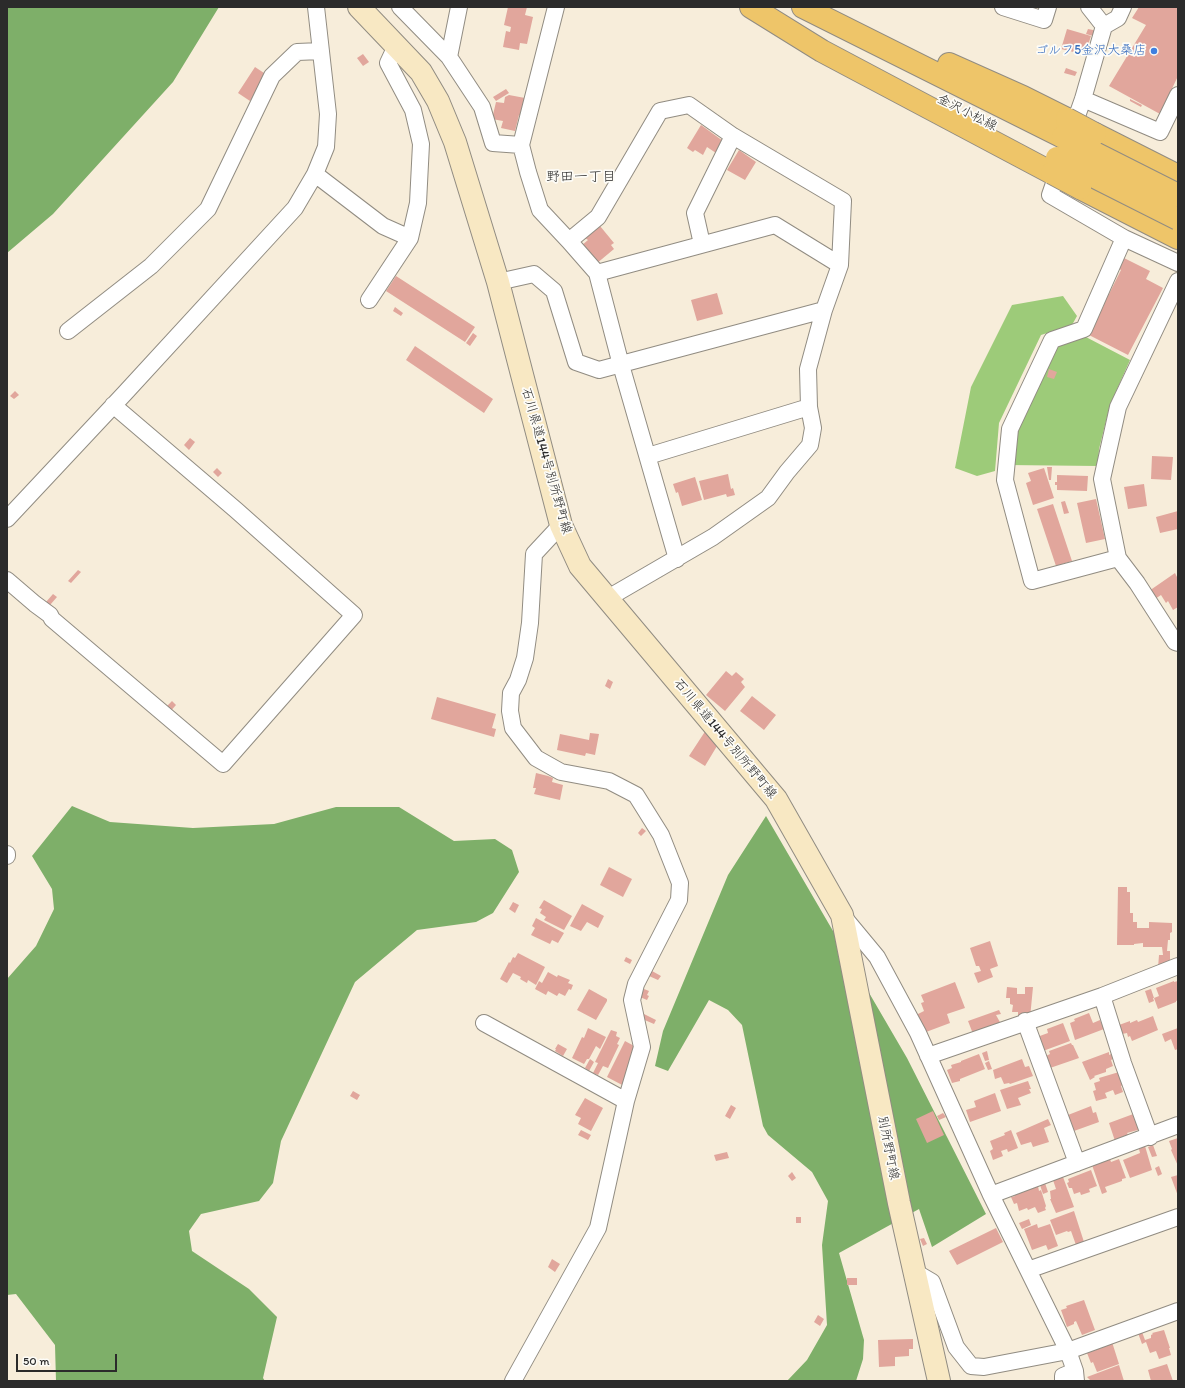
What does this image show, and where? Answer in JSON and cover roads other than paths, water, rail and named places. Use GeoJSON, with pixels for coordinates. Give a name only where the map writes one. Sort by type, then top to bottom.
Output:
{"type":"FeatureCollection","features":[{"type":"Feature","properties":{"kind":"main road","name":"石川県道144号別所野町線"},"geometry":{"type":"LineString","coordinates":[[359,7],[421,72],[438,101],[455,142],[498,282],[561,525],[580,566],[776,799],[842,915]]}},
{"type":"Feature","properties":{"kind":"main road"},"geometry":{"type":"LineString","coordinates":[[751,7],[822,51],[1054,166],[1080,188],[1178,238]]}},
{"type":"Feature","properties":{"kind":"main road","name":"金沢小松線"},"geometry":{"type":"LineString","coordinates":[[756,7],[1054,166],[1178,219]]}},
{"type":"Feature","properties":{"kind":"main road","name":"金沢小松線"},"geometry":{"type":"LineString","coordinates":[[803,7],[1065,128],[1178,195]]}},
{"type":"Feature","properties":{"kind":"main road"},"geometry":{"type":"LineString","coordinates":[[818,7],[872,29],[1023,97],[1065,128],[1095,134],[1178,176]]}},
{"type":"Feature","properties":{"kind":"main road","name":"別所野町線"},"geometry":{"type":"LineString","coordinates":[[842,915],[899,1203],[939,1381]]}},
{"type":"Feature","properties":{"kind":"street"},"geometry":{"type":"LineString","coordinates":[[7,519],[295,208],[315,174],[326,147],[328,114],[316,7]]}},
{"type":"Feature","properties":{"kind":"street"},"geometry":{"type":"LineString","coordinates":[[400,7],[449,57],[482,107],[493,144],[521,145]]}},
{"type":"Feature","properties":{"kind":"street"},"geometry":{"type":"LineString","coordinates":[[449,57],[459,7]]}},
{"type":"Feature","properties":{"kind":"street"},"geometry":{"type":"LineString","coordinates":[[556,7],[521,145],[540,210],[570,241],[597,273],[621,365],[677,559]]}},
{"type":"Feature","properties":{"kind":"street"},"geometry":{"type":"LineString","coordinates":[[1003,7],[1044,20],[1048,7]]}},
{"type":"Feature","properties":{"kind":"street"},"geometry":{"type":"LineString","coordinates":[[1089,7],[1104,26]]}},
{"type":"Feature","properties":{"kind":"street"},"geometry":{"type":"LineString","coordinates":[[1123,7],[1118,18],[1104,26],[1083,99],[1050,195],[1124,238],[1178,263]]}},
{"type":"Feature","properties":{"kind":"street"},"geometry":{"type":"LineString","coordinates":[[369,300],[410,238],[418,203],[421,144],[413,110],[388,63],[396,46]]}},
{"type":"Feature","properties":{"kind":"street"},"geometry":{"type":"LineString","coordinates":[[68,331],[151,266],[208,209],[272,76],[297,52],[321,50]]}},
{"type":"Feature","properties":{"kind":"street"},"geometry":{"type":"LineString","coordinates":[[1083,99],[1160,132],[1178,95]]}},
{"type":"Feature","properties":{"kind":"street"},"geometry":{"type":"LineString","coordinates":[[570,241],[598,218],[660,111],[689,105],[732,136],[843,201],[840,264],[824,310],[808,369],[809,407],[813,428],[810,444],[768,498],[713,537],[608,598]]}},
{"type":"Feature","properties":{"kind":"street"},"geometry":{"type":"LineString","coordinates":[[702,244],[695,212],[732,136]]}},
{"type":"Feature","properties":{"kind":"street"},"geometry":{"type":"LineString","coordinates":[[315,174],[383,226],[410,238]]}},
{"type":"Feature","properties":{"kind":"street"},"geometry":{"type":"LineString","coordinates":[[597,273],[775,225],[840,264]]}},
{"type":"Feature","properties":{"kind":"street"},"geometry":{"type":"LineString","coordinates":[[1118,558],[1032,581],[1005,480],[1010,429],[1052,340],[1084,329],[1124,238]]}},
{"type":"Feature","properties":{"kind":"street"},"geometry":{"type":"LineString","coordinates":[[498,282],[534,274],[554,291],[576,362],[599,370],[824,310]]}},
{"type":"Feature","properties":{"kind":"street"},"geometry":{"type":"LineString","coordinates":[[1178,281],[1118,407],[1102,479],[1118,558],[1138,583],[1178,643]]}},
{"type":"Feature","properties":{"kind":"street"},"geometry":{"type":"LineString","coordinates":[[7,580],[34,604],[50,615],[52,619],[223,764],[354,615],[236,510],[113,405]]}},
{"type":"Feature","properties":{"kind":"street"},"geometry":{"type":"LineString","coordinates":[[648,456],[809,407]]}},
{"type":"Feature","properties":{"kind":"street"},"geometry":{"type":"LineString","coordinates":[[513,1381],[598,1228],[626,1101],[642,1047],[632,1000],[636,984],[679,900],[680,883],[661,835],[636,795],[609,781],[561,772],[536,758],[513,728],[510,711],[511,693],[518,680],[525,658],[530,623],[534,554],[561,525]]}},
{"type":"Feature","properties":{"kind":"street"},"geometry":{"type":"LineString","coordinates":[[842,915],[877,957],[918,1033],[991,1195],[1068,1351],[1072,1378]]}},
{"type":"Feature","properties":{"kind":"street"},"geometry":{"type":"LineString","coordinates":[[928,1056],[1025,1021],[1102,996],[1178,966]]}},
{"type":"Feature","properties":{"kind":"street"},"geometry":{"type":"LineString","coordinates":[[1102,996],[1123,1063],[1150,1137]]}},
{"type":"Feature","properties":{"kind":"street"},"geometry":{"type":"LineString","coordinates":[[1025,1021],[1077,1163]]}},
{"type":"Feature","properties":{"kind":"street"},"geometry":{"type":"LineString","coordinates":[[484,1023],[626,1101]]}},
{"type":"Feature","properties":{"kind":"street"},"geometry":{"type":"LineString","coordinates":[[991,1195],[1150,1137],[1178,1125]]}},
{"type":"Feature","properties":{"kind":"street"},"geometry":{"type":"LineString","coordinates":[[1028,1270],[1178,1217]]}},
{"type":"Feature","properties":{"kind":"street"},"geometry":{"type":"LineString","coordinates":[[915,1272],[932,1282],[956,1347],[971,1366],[984,1367],[1068,1351],[1178,1311]]}},
{"type":"Feature","properties":{"kind":"place","name":"ゴルフ5金沢大桑店"},"geometry":{"type":"Point","coordinates":[1154,51]}},
{"type":"Feature","properties":{"kind":"district","name":"野田一丁目"},"geometry":{"type":"Point","coordinates":[581,177]}}]}
